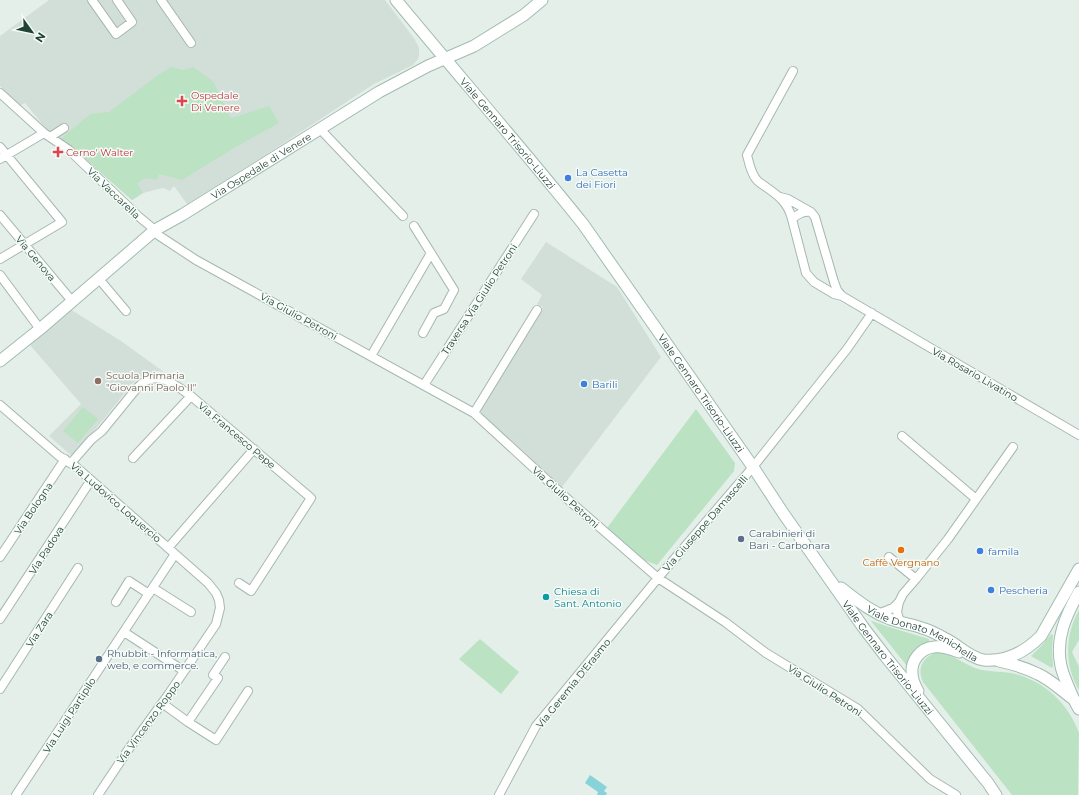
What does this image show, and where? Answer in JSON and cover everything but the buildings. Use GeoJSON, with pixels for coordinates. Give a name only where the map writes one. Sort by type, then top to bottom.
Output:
{"type":"FeatureCollection","features":[{"type":"Feature","properties":{"kind":"main road","name":"Viale Gennaro Trisorio-Liuzzi"},"geometry":{"type":"LineString","coordinates":[[396,0],[583,224],[863,627],[998,795]]}},
{"type":"Feature","properties":{"kind":"main road","name":"Via Ospedale di Venere"},"geometry":{"type":"LineString","coordinates":[[0,361],[40,329],[155,230],[182,215],[379,92],[428,66],[474,46],[524,16],[542,0]]}},
{"type":"Feature","properties":{"kind":"main road","name":"Viale Donato Menichella"},"geometry":{"type":"LineString","coordinates":[[832,582],[869,610],[900,622],[922,628],[946,639],[971,656],[983,660],[997,660],[1011,657],[1025,650],[1041,636],[1079,569]]}},
{"type":"Feature","properties":{"kind":"main road","name":"Viale Donato Menichella"},"geometry":{"type":"LineString","coordinates":[[1072,699],[1061,665],[1059,646],[1069,610],[1079,592]]}},
{"type":"Feature","properties":{"kind":"main road"},"geometry":{"type":"LineString","coordinates":[[924,704],[914,683],[912,672],[914,663],[919,654],[925,649],[945,647],[971,656]]}},
{"type":"Feature","properties":{"kind":"main road","name":"Viale Donato Menichella"},"geometry":{"type":"LineString","coordinates":[[997,660],[1017,665],[1040,675],[1057,686],[1072,699],[1079,709]]}},
{"type":"Feature","properties":{"kind":"street"},"geometry":{"type":"LineString","coordinates":[[92,0],[116,34],[132,22],[117,0]]}},
{"type":"Feature","properties":{"kind":"street"},"geometry":{"type":"LineString","coordinates":[[161,0],[191,43]]}},
{"type":"Feature","properties":{"kind":"street","name":"Via Rosario Livatino"},"geometry":{"type":"LineString","coordinates":[[793,71],[748,155],[750,168],[756,180],[780,197],[787,206],[792,218],[806,273],[814,282],[834,294],[842,296],[872,313],[1079,435]]}},
{"type":"Feature","properties":{"kind":"street","name":"Via Vaccarella"},"geometry":{"type":"LineString","coordinates":[[0,93],[47,135],[69,150],[138,216],[155,230]]}},
{"type":"Feature","properties":{"kind":"street"},"geometry":{"type":"LineString","coordinates":[[3,157],[64,128]]}},
{"type":"Feature","properties":{"kind":"street"},"geometry":{"type":"LineString","coordinates":[[320,129],[403,216]]}},
{"type":"Feature","properties":{"kind":"street"},"geometry":{"type":"LineString","coordinates":[[0,147],[3,157],[62,222],[0,259]]}},
{"type":"Feature","properties":{"kind":"street"},"geometry":{"type":"LineString","coordinates":[[780,197],[788,199],[811,212],[815,217],[834,282],[837,290],[842,296]]}},
{"type":"Feature","properties":{"kind":"street"},"geometry":{"type":"LineString","coordinates":[[792,218],[797,214],[811,212]]}},
{"type":"Feature","properties":{"kind":"street","name":"Traversa Via Giulio Petroni"},"geometry":{"type":"LineString","coordinates":[[424,385],[534,214]]}},
{"type":"Feature","properties":{"kind":"street","name":"Via Genova"},"geometry":{"type":"LineString","coordinates":[[0,215],[72,301]]}},
{"type":"Feature","properties":{"kind":"street"},"geometry":{"type":"LineString","coordinates":[[414,226],[454,290],[444,309],[434,313],[423,333]]}},
{"type":"Feature","properties":{"kind":"street","name":"Via Giulio Petroni"},"geometry":{"type":"LineString","coordinates":[[155,230],[158,235],[196,260],[474,413],[573,504],[658,578],[725,622],[766,653],[858,709],[930,779],[956,795]]}},
{"type":"Feature","properties":{"kind":"street"},"geometry":{"type":"LineString","coordinates":[[371,356],[431,253]]}},
{"type":"Feature","properties":{"kind":"street"},"geometry":{"type":"LineString","coordinates":[[0,275],[40,329]]}},
{"type":"Feature","properties":{"kind":"street"},"geometry":{"type":"LineString","coordinates":[[98,279],[126,310]]}},
{"type":"Feature","properties":{"kind":"street"},"geometry":{"type":"LineString","coordinates":[[474,413],[537,310]]}},
{"type":"Feature","properties":{"kind":"street"},"geometry":{"type":"LineString","coordinates":[[753,468],[847,349],[872,313]]}},
{"type":"Feature","properties":{"kind":"street","name":"Via Francesco Pepe"},"geometry":{"type":"LineString","coordinates":[[68,461],[102,431],[136,388],[145,381],[158,378],[168,380],[191,396],[311,498],[250,590],[239,583]]}},
{"type":"Feature","properties":{"kind":"street"},"geometry":{"type":"LineString","coordinates":[[133,458],[191,396]]}},
{"type":"Feature","properties":{"kind":"street","name":"Via Ludovico Loquercio"},"geometry":{"type":"LineString","coordinates":[[0,405],[59,456],[68,461],[91,480],[208,583],[216,593],[220,608]]}},
{"type":"Feature","properties":{"kind":"street"},"geometry":{"type":"LineString","coordinates":[[902,436],[976,499]]}},
{"type":"Feature","properties":{"kind":"street"},"geometry":{"type":"LineString","coordinates":[[900,622],[897,612],[899,602],[903,594],[948,539],[1013,447]]}},
{"type":"Feature","properties":{"kind":"street"},"geometry":{"type":"LineString","coordinates":[[168,548],[254,449]]}},
{"type":"Feature","properties":{"kind":"street","name":"Via Bologna"},"geometry":{"type":"LineString","coordinates":[[0,557],[68,461]]}},
{"type":"Feature","properties":{"kind":"street","name":"Via Giuseppe Damascelli"},"geometry":{"type":"LineString","coordinates":[[658,578],[753,468]]}},
{"type":"Feature","properties":{"kind":"street","name":"Via Padova"},"geometry":{"type":"LineString","coordinates":[[0,619],[91,480]]}},
{"type":"Feature","properties":{"kind":"street","name":"Via Luigi Partipilo"},"geometry":{"type":"LineString","coordinates":[[16,795],[175,554]]}},
{"type":"Feature","properties":{"kind":"street"},"geometry":{"type":"LineString","coordinates":[[889,557],[916,579]]}},
{"type":"Feature","properties":{"kind":"street","name":"Via Zara"},"geometry":{"type":"LineString","coordinates":[[0,689],[78,568]]}},
{"type":"Feature","properties":{"kind":"street","name":"Via Geremia D'Erasmo"},"geometry":{"type":"LineString","coordinates":[[499,795],[536,726],[658,578]]}},
{"type":"Feature","properties":{"kind":"street"},"geometry":{"type":"LineString","coordinates":[[116,602],[129,582],[151,591],[191,612]]}},
{"type":"Feature","properties":{"kind":"street"},"geometry":{"type":"LineString","coordinates":[[878,614],[893,608],[899,602]]}},
{"type":"Feature","properties":{"kind":"street","name":"Via Vincenzo Roppo"},"geometry":{"type":"LineString","coordinates":[[98,795],[216,624],[220,608]]}},
{"type":"Feature","properties":{"kind":"street"},"geometry":{"type":"LineString","coordinates":[[124,632],[184,672]]}},
{"type":"Feature","properties":{"kind":"street"},"geometry":{"type":"LineString","coordinates":[[188,722],[218,678],[213,675],[225,657]]}},
{"type":"Feature","properties":{"kind":"street"},"geometry":{"type":"LineString","coordinates":[[162,703],[216,740],[248,691]]}},
{"type":"Feature","properties":{"kind":"shaded area","name":"Ospedale Di Venere"},"geometry":{"type":"Polygon","coordinates":[[[49,0],[385,0],[414,38],[419,48],[419,55],[418,59],[413,65],[374,84],[261,158],[187,204],[174,186],[170,191],[163,188],[143,193],[132,200],[74,149],[47,130],[25,103],[19,106],[0,86],[0,36],[49,0]]]}},
{"type":"Feature","properties":{"kind":"shaded area"},"geometry":{"type":"Polygon","coordinates":[[[546,242],[617,287],[661,357],[562,487],[478,413],[543,307],[537,304],[542,295],[521,279],[546,242]]]}},
{"type":"Feature","properties":{"kind":"shaded area","name":"Scuola Primaria \"Giovanni Paolo II\""},"geometry":{"type":"Polygon","coordinates":[[[70,309],[121,341],[164,372],[158,371],[149,373],[141,376],[133,383],[73,457],[49,436],[81,404],[30,345],[70,309]]]}},
{"type":"Feature","properties":{"kind":"green space"},"geometry":{"type":"Polygon","coordinates":[[[171,67],[184,70],[193,67],[213,81],[231,118],[269,106],[279,123],[239,145],[182,180],[159,174],[157,180],[146,178],[137,183],[143,193],[132,200],[61,139],[90,114],[109,112],[171,67]]]}},
{"type":"Feature","properties":{"kind":"green space"},"geometry":{"type":"Polygon","coordinates":[[[83,407],[98,419],[78,443],[63,431],[83,407]]]}},
{"type":"Feature","properties":{"kind":"green space"},"geometry":{"type":"Polygon","coordinates":[[[696,409],[735,463],[734,471],[657,565],[644,560],[607,528],[696,409]]]}},
{"type":"Feature","properties":{"kind":"green space"},"geometry":{"type":"Polygon","coordinates":[[[1079,610],[1079,640],[1072,652],[1079,667],[1079,690],[1071,670],[1068,650],[1071,630],[1079,610]]]}},
{"type":"Feature","properties":{"kind":"green space"},"geometry":{"type":"Polygon","coordinates":[[[871,621],[929,639],[929,641],[915,651],[907,666],[871,621]]]}},
{"type":"Feature","properties":{"kind":"green space"},"geometry":{"type":"Polygon","coordinates":[[[1051,634],[1053,635],[1052,668],[1031,656],[1051,634]]]}},
{"type":"Feature","properties":{"kind":"green space"},"geometry":{"type":"Polygon","coordinates":[[[480,639],[519,672],[501,694],[459,659],[480,639]]]}},
{"type":"Feature","properties":{"kind":"green space"},"geometry":{"type":"Polygon","coordinates":[[[935,653],[946,654],[978,669],[1011,673],[1022,676],[1043,686],[1061,702],[1068,711],[1079,733],[1078,795],[1012,795],[923,682],[921,677],[922,664],[927,658],[935,653]]]}},
{"type":"Feature","properties":{"kind":"water"},"geometry":{"type":"Polygon","coordinates":[[[590,775],[607,787],[604,791],[607,793],[606,795],[597,795],[598,792],[585,783],[590,775]]]}},
{"type":"Feature","properties":{"kind":"place","name":"Ospedale Di Venere"},"geometry":{"type":"Point","coordinates":[182,101]}},
{"type":"Feature","properties":{"kind":"place","name":"Cerno' Walter"},"geometry":{"type":"Point","coordinates":[58,152]}},
{"type":"Feature","properties":{"kind":"place","name":"La Casetta dei Fiori"},"geometry":{"type":"Point","coordinates":[568,178]}},
{"type":"Feature","properties":{"kind":"place","name":"Scuola Primaria \"Giovanni Paolo II\""},"geometry":{"type":"Point","coordinates":[98,381]}},
{"type":"Feature","properties":{"kind":"place","name":"Barili"},"geometry":{"type":"Point","coordinates":[584,384]}},
{"type":"Feature","properties":{"kind":"place","name":"Carabinieri di Bari - Carbonara"},"geometry":{"type":"Point","coordinates":[741,539]}},
{"type":"Feature","properties":{"kind":"place","name":"Caffè Vergnano"},"geometry":{"type":"Point","coordinates":[901,550]}},
{"type":"Feature","properties":{"kind":"place","name":"famila"},"geometry":{"type":"Point","coordinates":[980,551]}},
{"type":"Feature","properties":{"kind":"place","name":"Pescheria"},"geometry":{"type":"Point","coordinates":[991,590]}},
{"type":"Feature","properties":{"kind":"place","name":"Chiesa di Sant. Antonio"},"geometry":{"type":"Point","coordinates":[546,597]}},
{"type":"Feature","properties":{"kind":"place","name":"Rhubbit - Informatica, web, e commerce."},"geometry":{"type":"Point","coordinates":[99,659]}}]}
